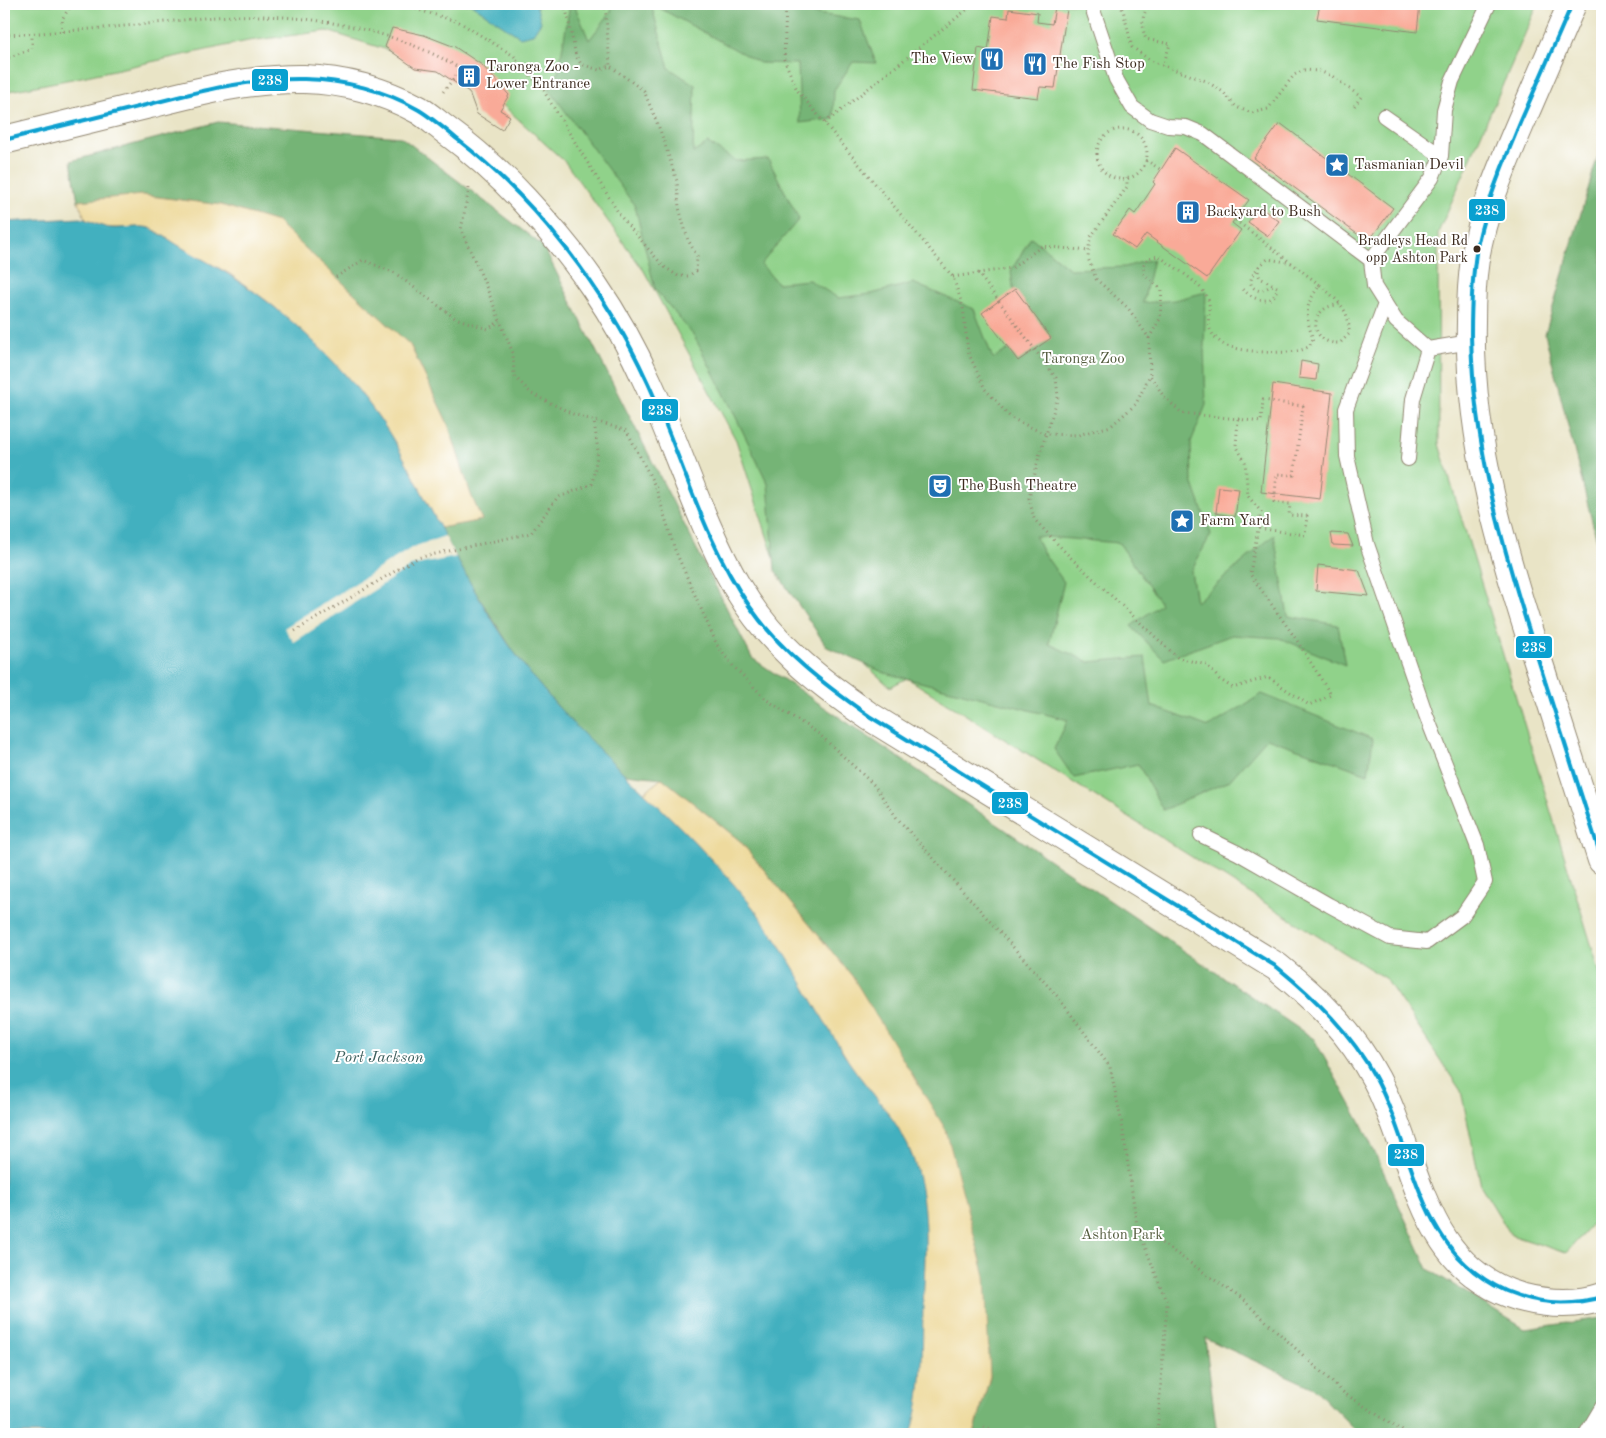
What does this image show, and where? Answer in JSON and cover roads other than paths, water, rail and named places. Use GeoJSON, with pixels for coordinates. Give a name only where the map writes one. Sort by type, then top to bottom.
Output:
{"type":"FeatureCollection","features":[{"type":"Feature","properties":{"kind":"main road"},"geometry":{"type":"LineString","coordinates":[[1572,4],[1498,174],[1485,217],[1475,259],[1470,342],[1472,396],[1480,445],[1496,514],[1521,607],[1602,860]]}},
{"type":"Feature","properties":{"kind":"main road"},"geometry":{"type":"LineString","coordinates":[[4,140],[224,86],[267,80],[306,79],[347,84],[384,94],[420,111],[465,144],[506,181],[550,228],[588,275],[614,316],[648,383],[707,526],[737,586],[765,628],[796,661],[833,692],[869,716],[1277,967],[1308,992],[1358,1048],[1377,1080],[1394,1117],[1417,1187],[1430,1218],[1450,1249],[1472,1273],[1502,1291],[1532,1300],[1565,1304],[1602,1297]]}},
{"type":"Feature","properties":{"kind":"lane"},"geometry":{"type":"LineString","coordinates":[[1091,4],[1116,79],[1132,107],[1150,120],[1168,126],[1186,127],[1204,134],[1371,260]]}},
{"type":"Feature","properties":{"kind":"lane"},"geometry":{"type":"LineString","coordinates":[[1428,349],[1396,321],[1385,304],[1374,286],[1371,260],[1432,178],[1441,156],[1444,110],[1452,81],[1489,4]]}},
{"type":"Feature","properties":{"kind":"lane"},"geometry":{"type":"LineString","coordinates":[[1384,116],[1441,156]]}},
{"type":"Feature","properties":{"kind":"lane"},"geometry":{"type":"LineString","coordinates":[[1201,835],[1238,853],[1390,938],[1427,942],[1462,916],[1485,882],[1477,845],[1426,714],[1367,544],[1347,456],[1346,409],[1385,304]]}},
{"type":"Feature","properties":{"kind":"lane"},"geometry":{"type":"LineString","coordinates":[[1428,349],[1470,342]]}},
{"type":"Feature","properties":{"kind":"lane"},"geometry":{"type":"LineString","coordinates":[[1408,459],[1413,399],[1428,349]]}},
{"type":"Feature","properties":{"kind":"lane"},"geometry":{"type":"LineString","coordinates":[[1586,1434],[1602,1407]]}},
{"type":"Feature","properties":{"kind":"water"},"geometry":{"type":"Polygon","coordinates":[[[471,4],[536,4],[541,22],[533,34],[520,37],[471,4]]]}},
{"type":"Feature","properties":{"kind":"water","name":"Port Jackson"},"geometry":{"type":"Polygon","coordinates":[[[81,218],[107,227],[141,227],[154,230],[232,276],[259,295],[312,340],[336,364],[358,390],[396,444],[473,587],[496,626],[522,663],[576,727],[686,833],[717,866],[746,899],[773,935],[849,1062],[896,1124],[908,1146],[915,1165],[923,1206],[925,1247],[922,1372],[918,1404],[911,1434],[4,1434],[4,222],[81,218]]]}},
{"type":"Feature","properties":{"kind":"place","name":"The View"},"geometry":{"type":"Point","coordinates":[992,59]}},
{"type":"Feature","properties":{"kind":"place","name":"The Fish Stop"},"geometry":{"type":"Point","coordinates":[1035,64]}},
{"type":"Feature","properties":{"kind":"place","name":"Taronga Zoo - Lower Entrance"},"geometry":{"type":"Point","coordinates":[469,76]}},
{"type":"Feature","properties":{"kind":"place","name":"Tasmanian Devil"},"geometry":{"type":"Point","coordinates":[1337,165]}},
{"type":"Feature","properties":{"kind":"place","name":"Backyard to Bush"},"geometry":{"type":"Point","coordinates":[1188,212]}},
{"type":"Feature","properties":{"kind":"place","name":"Bradleys Head Rd opp Ashton Park"},"geometry":{"type":"Point","coordinates":[1477,249]}},
{"type":"Feature","properties":{"kind":"place","name":"The Bush Theatre"},"geometry":{"type":"Point","coordinates":[940,486]}},
{"type":"Feature","properties":{"kind":"place","name":"Farm Yard"},"geometry":{"type":"Point","coordinates":[1182,521]}},
{"type":"Feature","properties":{"kind":"park label","name":"Taronga Zoo"},"geometry":{"type":"Point","coordinates":[1083,359]}},
{"type":"Feature","properties":{"kind":"park label","name":"Ashton Park"},"geometry":{"type":"Point","coordinates":[1122,1235]}}]}
